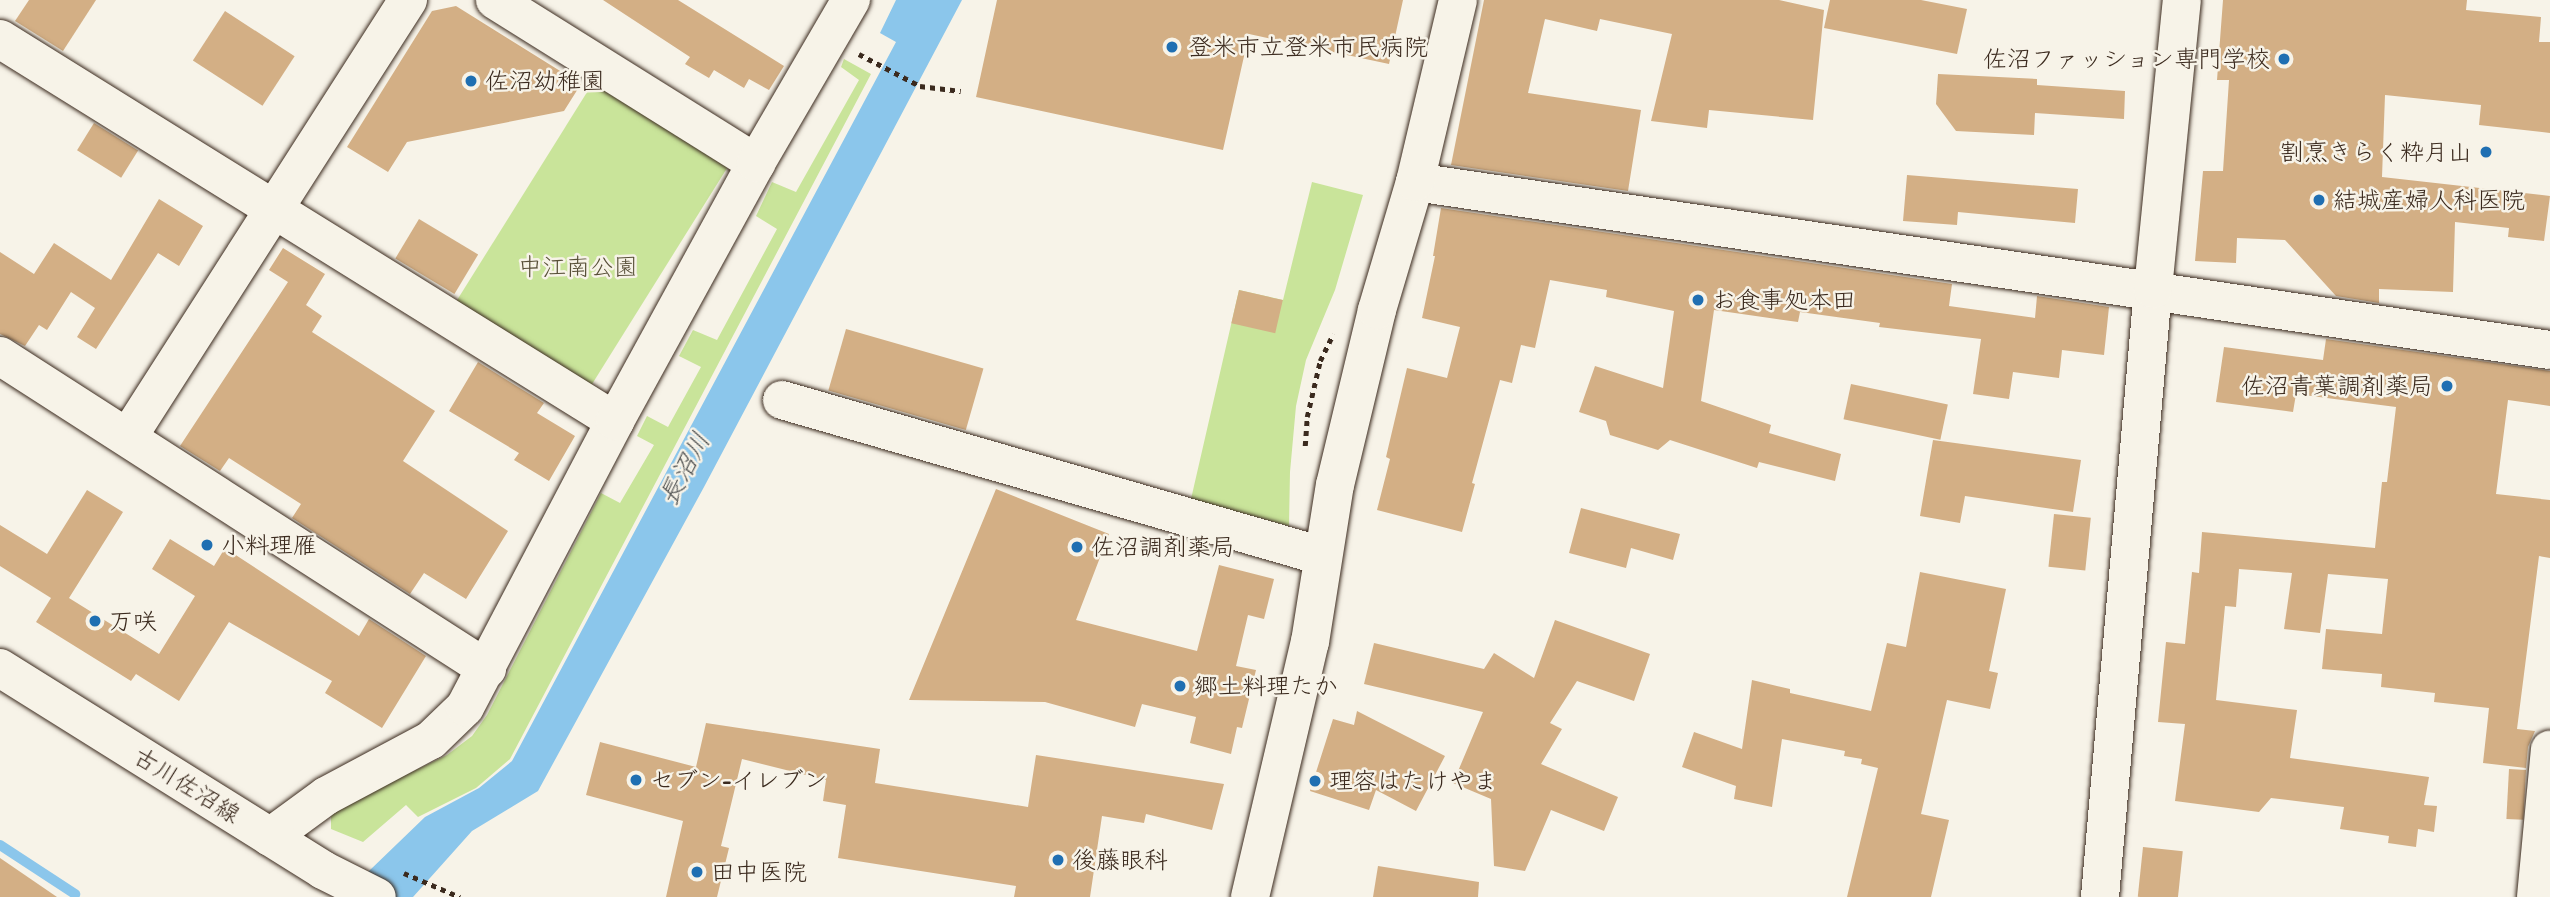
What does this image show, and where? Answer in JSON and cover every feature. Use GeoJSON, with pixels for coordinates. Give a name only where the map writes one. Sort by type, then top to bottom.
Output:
{"type":"FeatureCollection","features":[{"type":"Feature","properties":{"kind":"street"},"geometry":{"type":"LineString","coordinates":[[128,437],[408,0]]}},
{"type":"Feature","properties":{"kind":"street"},"geometry":{"type":"LineString","coordinates":[[495,0],[756,163]]}},
{"type":"Feature","properties":{"kind":"street"},"geometry":{"type":"LineString","coordinates":[[270,837],[326,796],[431,740],[465,707],[615,421],[756,163],[850,0]]}},
{"type":"Feature","properties":{"kind":"street"},"geometry":{"type":"LineString","coordinates":[[1250,897],[1310,642],[1335,485],[1373,323],[1415,182],[1458,0]]}},
{"type":"Feature","properties":{"kind":"street"},"geometry":{"type":"LineString","coordinates":[[2101,897],[2153,289],[2182,0]]}},
{"type":"Feature","properties":{"kind":"street"},"geometry":{"type":"LineString","coordinates":[[0,39],[615,421]]}},
{"type":"Feature","properties":{"kind":"street"},"geometry":{"type":"LineString","coordinates":[[1415,182],[2121,288],[2153,289],[2550,350]]}},
{"type":"Feature","properties":{"kind":"street"},"geometry":{"type":"LineString","coordinates":[[0,356],[487,669]]}},
{"type":"Feature","properties":{"kind":"street"},"geometry":{"type":"LineString","coordinates":[[782,400],[1322,556]]}},
{"type":"Feature","properties":{"kind":"street","name":"古川佐沼線"},"geometry":{"type":"LineString","coordinates":[[0,668],[323,870],[377,897]]}},
{"type":"Feature","properties":{"kind":"street"},"geometry":{"type":"LineString","coordinates":[[2536,897],[2550,750]]}},
{"type":"Feature","properties":{"kind":"path"},"geometry":{"type":"LineString","coordinates":[[848,49],[920,86],[961,90]]}},
{"type":"Feature","properties":{"kind":"path"},"geometry":{"type":"LineString","coordinates":[[435,888],[460,897]]}},
{"type":"Feature","properties":{"kind":"green space"},"geometry":{"type":"Polygon","coordinates":[[[844,59],[871,74],[510,759],[476,788],[418,817],[406,805],[363,842],[331,829],[331,816],[344,805],[447,755],[472,736],[487,715],[601,493],[620,503],[654,445],[637,436],[647,416],[668,427],[701,367],[679,356],[693,330],[717,340],[777,229],[756,216],[772,182],[796,192],[859,80],[841,67],[844,59]]]}},
{"type":"Feature","properties":{"kind":"green space","name":"中江南公園"},"geometry":{"type":"Polygon","coordinates":[[[594,81],[729,165],[589,388],[455,304],[594,81]]]}},
{"type":"Feature","properties":{"kind":"green space"},"geometry":{"type":"Polygon","coordinates":[[[1312,182],[1363,195],[1335,290],[1306,360],[1296,406],[1290,472],[1289,526],[1191,499],[1239,290],[1283,300],[1312,182]]]}},
{"type":"Feature","properties":{"kind":"water","name":"長沼川"},"geometry":{"type":"Polygon","coordinates":[[[896,0],[962,0],[704,487],[538,791],[472,831],[413,897],[342,897],[425,817],[479,788],[512,761],[896,42],[880,33],[896,0]]]}},
{"type":"Feature","properties":{"kind":"building"},"geometry":{"type":"Polygon","coordinates":[[[29,0],[96,0],[63,51],[15,21],[29,0]]]}},
{"type":"Feature","properties":{"kind":"building"},"geometry":{"type":"Polygon","coordinates":[[[603,0],[678,0],[784,66],[769,90],[749,79],[744,88],[714,70],[709,78],[685,64],[690,57],[603,0]]]}},
{"type":"Feature","properties":{"kind":"building"},"geometry":{"type":"Polygon","coordinates":[[[997,0],[1403,0],[1389,64],[1249,34],[1223,150],[976,97],[997,0]]]}},
{"type":"Feature","properties":{"kind":"building"},"geometry":{"type":"Polygon","coordinates":[[[1484,0],[1779,0],[1824,10],[1813,120],[1709,110],[1707,128],[1651,121],[1672,34],[1600,19],[1597,31],[1545,19],[1528,93],[1641,110],[1628,191],[1451,165],[1484,0]]]}},
{"type":"Feature","properties":{"kind":"building"},"geometry":{"type":"Polygon","coordinates":[[[1830,0],[1921,0],[1967,9],[1957,54],[1824,28],[1830,0]]]}},
{"type":"Feature","properties":{"kind":"building"},"geometry":{"type":"Polygon","coordinates":[[[2223,0],[2467,0],[2466,10],[2541,17],[2539,42],[2550,42],[2550,133],[2479,125],[2481,105],[2385,95],[2382,177],[2550,196],[2544,241],[2508,237],[2509,228],[2455,222],[2453,292],[2379,289],[2379,303],[2336,296],[2285,240],[2237,238],[2236,263],[2195,261],[2203,171],[2223,171],[2229,80],[2217,80],[2223,0]]]}},
{"type":"Feature","properties":{"kind":"building"},"geometry":{"type":"Polygon","coordinates":[[[456,6],[581,84],[564,111],[407,142],[388,172],[347,147],[432,11],[456,6]]]}},
{"type":"Feature","properties":{"kind":"building"},"geometry":{"type":"Polygon","coordinates":[[[225,11],[295,56],[262,106],[193,60],[225,11]]]}},
{"type":"Feature","properties":{"kind":"building"},"geometry":{"type":"Polygon","coordinates":[[[1938,74],[2037,79],[2037,85],[2125,91],[2124,119],[2035,113],[2034,135],[1956,131],[1936,104],[1938,74]]]}},
{"type":"Feature","properties":{"kind":"building"},"geometry":{"type":"Polygon","coordinates":[[[94,123],[138,151],[121,178],[77,150],[94,123]]]}},
{"type":"Feature","properties":{"kind":"building"},"geometry":{"type":"Polygon","coordinates":[[[1907,175],[2078,189],[2075,223],[1958,212],[1957,225],[1903,221],[1907,175]]]}},
{"type":"Feature","properties":{"kind":"building"},"geometry":{"type":"Polygon","coordinates":[[[159,199],[203,226],[179,266],[158,253],[96,349],[77,337],[95,308],[71,292],[47,330],[39,325],[25,346],[0,334],[0,252],[34,274],[54,243],[111,280],[159,199]]]}},
{"type":"Feature","properties":{"kind":"building"},"geometry":{"type":"Polygon","coordinates":[[[1441,208],[1952,284],[1949,306],[2035,318],[2037,296],[2109,307],[2104,355],[2062,350],[2059,378],[2013,372],[2009,399],[1973,394],[1981,339],[1879,327],[1880,323],[1800,312],[1798,322],[1714,310],[1701,401],[1771,425],[1769,433],[1841,454],[1835,481],[1759,462],[1757,468],[1670,440],[1658,450],[1610,435],[1606,421],[1579,412],[1595,366],[1663,388],[1674,311],[1606,297],[1607,290],[1550,280],[1535,348],[1521,345],[1512,383],[1500,380],[1472,483],[1475,484],[1462,532],[1377,510],[1390,459],[1386,457],[1407,368],[1447,378],[1460,327],[1422,318],[1435,256],[1441,208]]]}},
{"type":"Feature","properties":{"kind":"building"},"geometry":{"type":"Polygon","coordinates":[[[419,219],[478,255],[454,294],[395,258],[419,219]]]}},
{"type":"Feature","properties":{"kind":"building"},"geometry":{"type":"Polygon","coordinates":[[[283,248],[325,274],[306,305],[322,316],[312,332],[435,411],[403,461],[508,531],[466,599],[424,573],[410,594],[292,518],[301,504],[229,458],[220,471],[180,446],[288,282],[269,270],[283,248]]]}},
{"type":"Feature","properties":{"kind":"building"},"geometry":{"type":"Polygon","coordinates":[[[1239,290],[1283,300],[1275,333],[1231,323],[1239,290]]]}},
{"type":"Feature","properties":{"kind":"building"},"geometry":{"type":"Polygon","coordinates":[[[846,329],[983,368],[966,430],[828,391],[846,329]]]}},
{"type":"Feature","properties":{"kind":"building"},"geometry":{"type":"Polygon","coordinates":[[[2326,339],[2550,371],[2550,406],[2508,400],[2496,494],[2550,500],[2550,558],[2539,556],[2517,729],[2535,731],[2528,747],[2526,768],[2483,763],[2489,708],[2434,702],[2435,693],[2381,687],[2382,674],[2322,669],[2326,629],[2382,634],[2388,579],[2328,574],[2320,633],[2284,629],[2292,573],[2239,569],[2236,607],[2225,606],[2216,700],[2297,710],[2290,758],[2429,777],[2424,805],[2437,806],[2434,832],[2418,829],[2416,847],[2388,843],[2389,836],[2340,829],[2344,807],[2271,798],[2259,812],[2175,801],[2185,724],[2158,722],[2166,642],[2185,644],[2192,572],[2199,573],[2202,532],[2375,548],[2382,482],[2387,482],[2396,407],[2296,394],[2293,412],[2216,402],[2224,347],[2323,360],[2326,339]]]}},
{"type":"Feature","properties":{"kind":"building"},"geometry":{"type":"Polygon","coordinates":[[[478,362],[544,403],[537,413],[575,436],[549,481],[514,460],[519,453],[449,411],[478,362]]]}},
{"type":"Feature","properties":{"kind":"building"},"geometry":{"type":"Polygon","coordinates":[[[1851,384],[1948,405],[1940,440],[1844,419],[1851,384]]]}},
{"type":"Feature","properties":{"kind":"building"},"geometry":{"type":"Polygon","coordinates":[[[1933,440],[2081,460],[2073,512],[1965,496],[1960,523],[1920,516],[1933,440]]]}},
{"type":"Feature","properties":{"kind":"building"},"geometry":{"type":"Polygon","coordinates":[[[996,489],[1109,534],[1076,620],[1197,651],[1219,565],[1274,579],[1264,619],[1248,615],[1236,666],[1256,670],[1242,728],[1237,727],[1231,754],[1190,743],[1196,717],[1142,704],[1135,727],[1045,702],[909,700],[996,489]]]}},
{"type":"Feature","properties":{"kind":"building"},"geometry":{"type":"Polygon","coordinates":[[[87,490],[123,512],[69,598],[159,654],[195,596],[152,569],[170,539],[214,566],[225,548],[359,636],[369,619],[426,656],[382,728],[325,693],[332,681],[229,622],[179,701],[136,674],[131,681],[36,622],[51,598],[0,566],[0,525],[47,554],[87,490]]]}},
{"type":"Feature","properties":{"kind":"building"},"geometry":{"type":"Polygon","coordinates":[[[1581,508],[1680,534],[1673,560],[1631,548],[1626,568],[1569,553],[1581,508]]]}},
{"type":"Feature","properties":{"kind":"building"},"geometry":{"type":"Polygon","coordinates":[[[2054,514],[2091,518],[2085,571],[2048,567],[2054,514]]]}},
{"type":"Feature","properties":{"kind":"building"},"geometry":{"type":"Polygon","coordinates":[[[1920,572],[2006,589],[1989,671],[1998,673],[1990,709],[1947,700],[1921,814],[1949,820],[1931,897],[1847,897],[1878,768],[1861,764],[1862,759],[1844,756],[1845,751],[1782,739],[1772,807],[1734,799],[1736,786],[1682,767],[1694,732],[1742,749],[1752,680],[1790,689],[1790,693],[1871,711],[1887,643],[1906,647],[1920,572]]]}},
{"type":"Feature","properties":{"kind":"building"},"geometry":{"type":"Polygon","coordinates":[[[1555,620],[1650,654],[1634,701],[1577,681],[1550,723],[1562,729],[1541,764],[1618,797],[1604,831],[1551,810],[1525,871],[1494,866],[1491,799],[1453,783],[1483,712],[1364,684],[1374,643],[1484,669],[1494,653],[1534,678],[1555,620]]]}},
{"type":"Feature","properties":{"kind":"building"},"geometry":{"type":"Polygon","coordinates":[[[1357,711],[1445,756],[1416,811],[1376,790],[1369,810],[1310,791],[1333,719],[1354,725],[1357,711]]]}},
{"type":"Feature","properties":{"kind":"building"},"geometry":{"type":"Polygon","coordinates":[[[706,723],[880,749],[875,783],[1028,807],[1036,755],[1224,784],[1212,830],[1146,814],[1144,823],[1102,816],[1090,897],[1014,897],[1016,886],[838,858],[846,805],[823,801],[826,780],[742,759],[721,846],[729,848],[717,897],[666,897],[683,821],[586,795],[600,742],[696,767],[706,723]]]}},
{"type":"Feature","properties":{"kind":"building"},"geometry":{"type":"Polygon","coordinates":[[[2509,769],[2526,770],[2523,820],[2506,819],[2509,769]]]}},
{"type":"Feature","properties":{"kind":"building"},"geometry":{"type":"Polygon","coordinates":[[[2143,847],[2183,851],[2178,897],[2138,897],[2143,847]]]}},
{"type":"Feature","properties":{"kind":"building"},"geometry":{"type":"Polygon","coordinates":[[[0,858],[57,897],[0,897],[0,858]]]}},
{"type":"Feature","properties":{"kind":"building"},"geometry":{"type":"Polygon","coordinates":[[[1378,866],[1479,882],[1478,897],[1373,897],[1378,866]]]}},
{"type":"Feature","properties":{"kind":"waterway"},"geometry":{"type":"LineString","coordinates":[[0,845],[75,894]]}},
{"type":"Feature","properties":{"kind":"place","name":"登米市立登米市民病院"},"geometry":{"type":"Point","coordinates":[1172,47]}},
{"type":"Feature","properties":{"kind":"place","name":"佐沼ファッション専門学校"},"geometry":{"type":"Point","coordinates":[2284,59]}},
{"type":"Feature","properties":{"kind":"place","name":"佐沼幼稚園"},"geometry":{"type":"Point","coordinates":[471,81]}},
{"type":"Feature","properties":{"kind":"place","name":"割烹きらく粋月山"},"geometry":{"type":"Point","coordinates":[2486,152]}},
{"type":"Feature","properties":{"kind":"place","name":"結城産婦人科医院"},"geometry":{"type":"Point","coordinates":[2319,200]}},
{"type":"Feature","properties":{"kind":"place","name":"お食事処本田"},"geometry":{"type":"Point","coordinates":[1698,300]}},
{"type":"Feature","properties":{"kind":"place","name":"佐沼青葉調剤薬局"},"geometry":{"type":"Point","coordinates":[2447,386]}},
{"type":"Feature","properties":{"kind":"place","name":"小料理雁"},"geometry":{"type":"Point","coordinates":[207,545]}},
{"type":"Feature","properties":{"kind":"place","name":"佐沼調剤薬局"},"geometry":{"type":"Point","coordinates":[1077,547]}},
{"type":"Feature","properties":{"kind":"place","name":"万咲"},"geometry":{"type":"Point","coordinates":[95,621]}},
{"type":"Feature","properties":{"kind":"place","name":"郷土料理たか"},"geometry":{"type":"Point","coordinates":[1180,686]}},
{"type":"Feature","properties":{"kind":"place","name":"セブン-イレブン"},"geometry":{"type":"Point","coordinates":[636,780]}},
{"type":"Feature","properties":{"kind":"place","name":"理容はたけやま"},"geometry":{"type":"Point","coordinates":[1315,781]}},
{"type":"Feature","properties":{"kind":"place","name":"後藤眼科"},"geometry":{"type":"Point","coordinates":[1058,860]}},
{"type":"Feature","properties":{"kind":"place","name":"田中医院"},"geometry":{"type":"Point","coordinates":[697,872]}}]}
